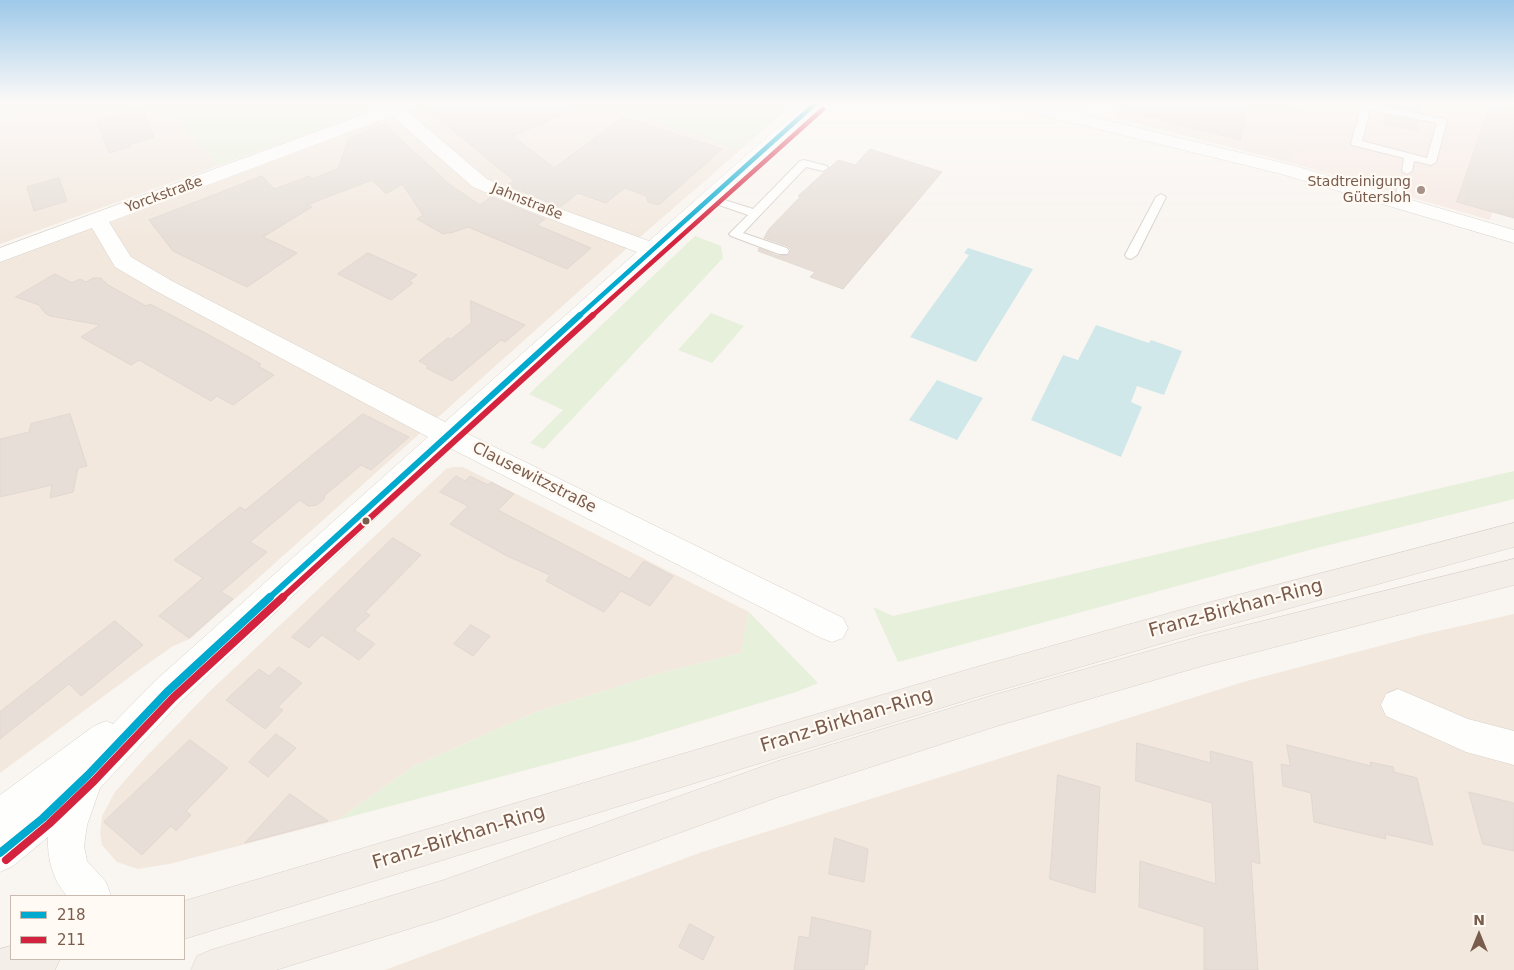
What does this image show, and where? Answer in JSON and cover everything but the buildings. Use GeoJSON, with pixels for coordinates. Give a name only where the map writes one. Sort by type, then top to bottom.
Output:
{"type":"FeatureCollection","features":[{"type":"Feature","properties":{"kind":"main road","name":"Franz-Birkhan-Ring"},"geometry":{"type":"LineString","coordinates":[[185,920],[980,680],[1184,623],[1514,535]]}},
{"type":"Feature","properties":{"kind":"main road","name":"Franz-Birkhan-Ring"},"geometry":{"type":"LineString","coordinates":[[211,970],[444,899],[778,779],[997,710],[1202,651],[1514,572]]}},
{"type":"Feature","properties":{"kind":"main road"},"geometry":{"type":"LineString","coordinates":[[0,969],[36,960]]}},
{"type":"Feature","properties":{"kind":"street","name":"Yorckstraße"},"geometry":{"type":"LineString","coordinates":[[0,255],[292,147]]}},
{"type":"Feature","properties":{"kind":"street","name":"Jahnstraße"},"geometry":{"type":"LineString","coordinates":[[438,147],[480,184],[653,250]]}},
{"type":"Feature","properties":{"kind":"street"},"geometry":{"type":"LineString","coordinates":[[0,853],[43,818],[88,776],[167,692],[766,147]]}},
{"type":"Feature","properties":{"kind":"street"},"geometry":{"type":"LineString","coordinates":[[1207,147],[1288,170],[1401,194],[1514,237]]}},
{"type":"Feature","properties":{"kind":"street","name":"Clausewitzstraße"},"geometry":{"type":"LineString","coordinates":[[97,220],[123,262],[164,286],[448,435],[832,628]]}},
{"type":"Feature","properties":{"kind":"street"},"geometry":{"type":"LineString","coordinates":[[0,817],[167,692]]}},
{"type":"Feature","properties":{"kind":"street"},"geometry":{"type":"LineString","coordinates":[[1398,705],[1466,735],[1514,748]]}},
{"type":"Feature","properties":{"kind":"street"},"geometry":{"type":"LineString","coordinates":[[88,776],[71,813],[67,830],[66,848],[71,869],[91,895]]}},
{"type":"Feature","properties":{"kind":"lane"},"geometry":{"type":"LineString","coordinates":[[1376,147],[1431,162],[1435,147]]}},
{"type":"Feature","properties":{"kind":"lane"},"geometry":{"type":"LineString","coordinates":[[1407,171],[1410,156]]}},
{"type":"Feature","properties":{"kind":"lane"},"geometry":{"type":"LineString","coordinates":[[732,248],[735,234],[804,163],[822,168]]}},
{"type":"Feature","properties":{"kind":"lane"},"geometry":{"type":"LineString","coordinates":[[1131,255],[1161,197]]}},
{"type":"Feature","properties":{"kind":"lane"},"geometry":{"type":"LineString","coordinates":[[709,198],[754,213]]}},
{"type":"Feature","properties":{"kind":"lane"},"geometry":{"type":"LineString","coordinates":[[735,234],[783,251]]}},
{"type":"Feature","properties":{"kind":"shaded area"},"geometry":{"type":"Polygon","coordinates":[[[0,147],[270,147],[0,244],[0,147]]]}},
{"type":"Feature","properties":{"kind":"shaded area"},"geometry":{"type":"Polygon","coordinates":[[[303,147],[744,147],[625,250],[190,639],[173,646],[0,773],[0,260],[303,147]]]}},
{"type":"Feature","properties":{"kind":"shaded area"},"geometry":{"type":"Polygon","coordinates":[[[1230,147],[1296,147],[1291,163],[1230,147]]]}},
{"type":"Feature","properties":{"kind":"shaded area"},"geometry":{"type":"Polygon","coordinates":[[[1296,147],[1514,147],[1514,175],[1503,172],[1490,220],[1291,163],[1296,147]]]}},
{"type":"Feature","properties":{"kind":"shaded area"},"geometry":{"type":"Polygon","coordinates":[[[463,467],[749,612],[741,653],[658,674],[536,712],[414,766],[338,820],[169,864],[138,869],[117,862],[102,845],[100,833],[102,816],[115,792],[142,761],[209,692],[446,469],[463,467]]]}},
{"type":"Feature","properties":{"kind":"shaded area"},"geometry":{"type":"Polygon","coordinates":[[[1514,614],[1514,970],[385,970],[702,852],[1243,682],[1425,634],[1514,614]]]}},
{"type":"Feature","properties":{"kind":"green space"},"geometry":{"type":"Polygon","coordinates":[[[203,147],[268,147],[219,165],[203,147]]]}},
{"type":"Feature","properties":{"kind":"green space"},"geometry":{"type":"Polygon","coordinates":[[[695,236],[721,246],[723,258],[544,449],[530,443],[563,410],[529,394],[695,236]]]}},
{"type":"Feature","properties":{"kind":"green space"},"geometry":{"type":"Polygon","coordinates":[[[711,313],[744,326],[712,363],[678,350],[711,313]]]}},
{"type":"Feature","properties":{"kind":"green space"},"geometry":{"type":"Polygon","coordinates":[[[1514,471],[1514,499],[1313,549],[898,662],[873,607],[893,616],[1514,471]]]}},
{"type":"Feature","properties":{"kind":"green space"},"geometry":{"type":"Polygon","coordinates":[[[749,612],[818,683],[796,692],[635,741],[338,820],[414,766],[536,712],[658,674],[741,653],[749,612]]]}},
{"type":"Feature","properties":{"kind":"water"},"geometry":{"type":"Polygon","coordinates":[[[968,248],[1033,269],[976,362],[910,337],[969,255],[964,253],[968,248]]]}},
{"type":"Feature","properties":{"kind":"water"},"geometry":{"type":"Polygon","coordinates":[[[1096,325],[1149,343],[1151,340],[1182,351],[1164,395],[1137,386],[1131,402],[1142,407],[1121,457],[1031,420],[1063,355],[1078,360],[1096,325]]]}},
{"type":"Feature","properties":{"kind":"water"},"geometry":{"type":"Polygon","coordinates":[[[937,380],[983,398],[957,440],[909,420],[937,380]]]}},
{"type":"Feature","properties":{"kind":"transit line","name":"218"},"geometry":{"type":"LineString","coordinates":[[0,853],[43,818],[88,775],[167,692],[447,435],[767,147]]}},
{"type":"Feature","properties":{"kind":"transit line","name":"211"},"geometry":{"type":"LineString","coordinates":[[6,860],[49,824],[94,781],[173,698],[453,441],[780,147]]}},
{"type":"Feature","properties":{"kind":"place","name":"Stadtreinigung Gütersloh"},"geometry":{"type":"Point","coordinates":[1421,190]}}]}
